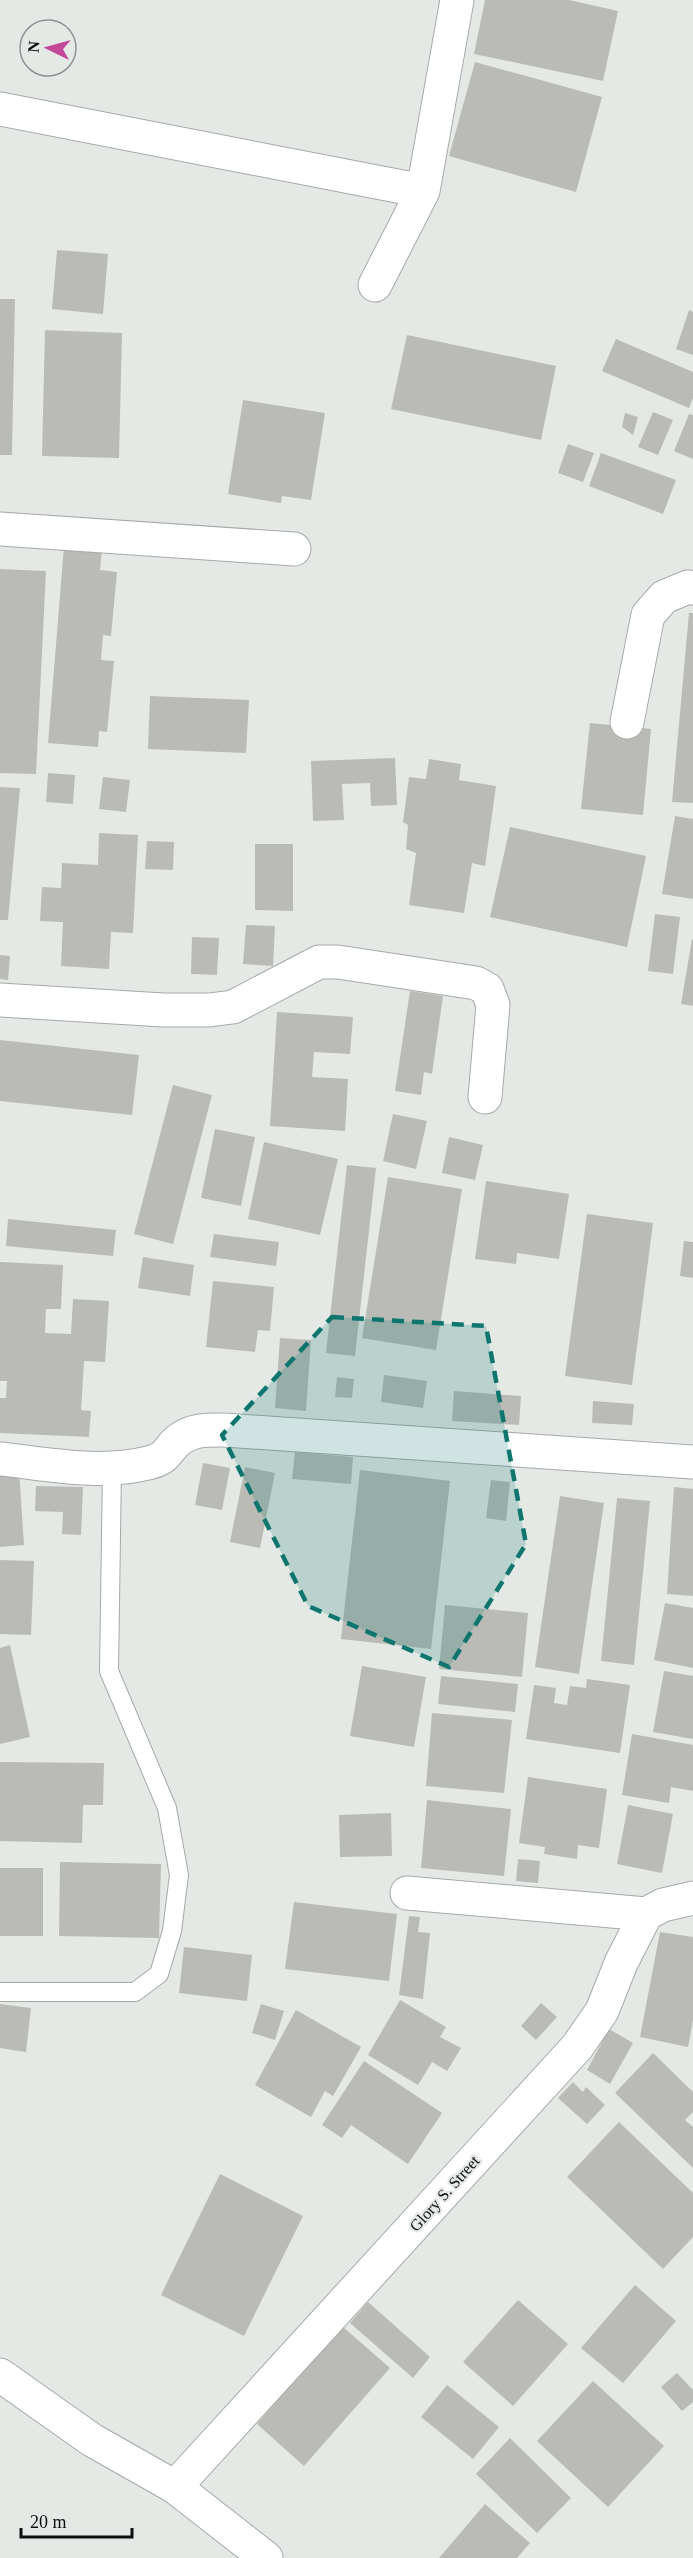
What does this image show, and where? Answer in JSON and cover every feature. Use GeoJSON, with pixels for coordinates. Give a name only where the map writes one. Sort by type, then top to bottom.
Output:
{"type":"FeatureCollection","features":[{"type":"Feature","properties":{"kind":"street"},"geometry":{"type":"LineString","coordinates":[[375,285],[423,191],[457,0]]}},
{"type":"Feature","properties":{"kind":"street"},"geometry":{"type":"LineString","coordinates":[[0,109],[423,191]]}},
{"type":"Feature","properties":{"kind":"street"},"geometry":{"type":"LineString","coordinates":[[0,529],[294,549]]}},
{"type":"Feature","properties":{"kind":"street"},"geometry":{"type":"LineString","coordinates":[[627,722],[648,615],[664,597],[688,587],[693,588]]}},
{"type":"Feature","properties":{"kind":"street"},"geometry":{"type":"LineString","coordinates":[[0,1000],[163,1010],[221,1009],[233,1007],[258,996],[319,962],[338,962],[476,983],[487,989],[493,1005],[485,1097]]}},
{"type":"Feature","properties":{"kind":"street"},"geometry":{"type":"LineString","coordinates":[[0,1459],[87,1469],[148,1463],[166,1456],[178,1440],[198,1430],[207,1430],[693,1462]]}},
{"type":"Feature","properties":{"kind":"street"},"geometry":{"type":"LineString","coordinates":[[407,1893],[646,1914],[663,1905],[693,1898]]}},
{"type":"Feature","properties":{"kind":"street","name":"Glory S. Street"},"geometry":{"type":"LineString","coordinates":[[175,2487],[577,2047],[602,2011],[621,1963],[646,1914]]}},
{"type":"Feature","properties":{"kind":"street"},"geometry":{"type":"LineString","coordinates":[[0,2375],[92,2440],[175,2487],[266,2558]]}},
{"type":"Feature","properties":{"kind":"lane"},"geometry":{"type":"LineString","coordinates":[[0,1992],[135,1992],[159,1974],[172,1931],[179,1875],[167,1808],[109,1671],[112,1468]]}},
{"type":"Feature","properties":{"kind":"highlighted area"},"geometry":{"type":"Polygon","coordinates":[[[332,1317],[486,1326],[526,1544],[449,1667],[308,1606],[222,1435],[332,1317]]]}},
{"type":"Feature","properties":{"kind":"building"},"geometry":{"type":"Polygon","coordinates":[[[485,0],[569,0],[618,11],[603,81],[474,54],[485,0]]]}},
{"type":"Feature","properties":{"kind":"building"},"geometry":{"type":"Polygon","coordinates":[[[475,62],[602,97],[576,192],[449,156],[475,62]]]}},
{"type":"Feature","properties":{"kind":"building"},"geometry":{"type":"Polygon","coordinates":[[[57,250],[108,254],[103,314],[52,309],[57,250]]]}},
{"type":"Feature","properties":{"kind":"building"},"geometry":{"type":"Polygon","coordinates":[[[0,299],[15,299],[12,455],[0,455],[0,299]]]}},
{"type":"Feature","properties":{"kind":"building"},"geometry":{"type":"Polygon","coordinates":[[[689,310],[693,312],[693,355],[676,349],[689,310]]]}},
{"type":"Feature","properties":{"kind":"building"},"geometry":{"type":"Polygon","coordinates":[[[45,330],[122,333],[119,458],[42,456],[45,330]]]}},
{"type":"Feature","properties":{"kind":"building"},"geometry":{"type":"Polygon","coordinates":[[[407,335],[556,366],[541,440],[391,409],[407,335]]]}},
{"type":"Feature","properties":{"kind":"building"},"geometry":{"type":"Polygon","coordinates":[[[616,339],[693,372],[693,398],[689,408],[602,371],[616,339]]]}},
{"type":"Feature","properties":{"kind":"building"},"geometry":{"type":"Polygon","coordinates":[[[243,400],[325,413],[311,500],[282,496],[281,503],[228,494],[243,400]]]}},
{"type":"Feature","properties":{"kind":"building"},"geometry":{"type":"Polygon","coordinates":[[[653,412],[673,420],[658,455],[638,447],[653,412]]]}},
{"type":"Feature","properties":{"kind":"building"},"geometry":{"type":"Polygon","coordinates":[[[625,413],[638,417],[633,435],[622,427],[625,413]]]}},
{"type":"Feature","properties":{"kind":"building"},"geometry":{"type":"Polygon","coordinates":[[[689,414],[693,415],[693,459],[674,451],[689,414]]]}},
{"type":"Feature","properties":{"kind":"building"},"geometry":{"type":"Polygon","coordinates":[[[568,444],[594,453],[583,482],[558,473],[568,444]]]}},
{"type":"Feature","properties":{"kind":"building"},"geometry":{"type":"Polygon","coordinates":[[[601,453],[676,480],[663,514],[589,486],[601,453]]]}},
{"type":"Feature","properties":{"kind":"building"},"geometry":{"type":"Polygon","coordinates":[[[64,546],[102,549],[100,570],[117,572],[111,636],[103,635],[101,660],[114,661],[107,732],[99,731],[98,747],[48,743],[64,546]]]}},
{"type":"Feature","properties":{"kind":"building"},"geometry":{"type":"Polygon","coordinates":[[[0,569],[46,571],[36,774],[0,773],[0,569]]]}},
{"type":"Feature","properties":{"kind":"building"},"geometry":{"type":"Polygon","coordinates":[[[689,613],[693,613],[693,803],[672,802],[689,613]]]}},
{"type":"Feature","properties":{"kind":"building"},"geometry":{"type":"Polygon","coordinates":[[[150,696],[249,700],[246,753],[148,749],[150,696]]]}},
{"type":"Feature","properties":{"kind":"building"},"geometry":{"type":"Polygon","coordinates":[[[590,723],[651,729],[643,815],[581,809],[590,723]]]}},
{"type":"Feature","properties":{"kind":"building"},"geometry":{"type":"Polygon","coordinates":[[[395,758],[397,805],[371,806],[370,783],[342,784],[344,820],[313,821],[311,761],[395,758]]]}},
{"type":"Feature","properties":{"kind":"building"},"geometry":{"type":"Polygon","coordinates":[[[429,759],[461,764],[459,780],[496,786],[485,866],[472,863],[464,913],[409,905],[416,853],[406,849],[408,825],[403,822],[409,777],[426,779],[429,759]]]}},
{"type":"Feature","properties":{"kind":"building"},"geometry":{"type":"Polygon","coordinates":[[[48,773],[75,775],[73,804],[46,802],[48,773]]]}},
{"type":"Feature","properties":{"kind":"building"},"geometry":{"type":"Polygon","coordinates":[[[103,777],[130,780],[126,812],[99,809],[103,777]]]}},
{"type":"Feature","properties":{"kind":"building"},"geometry":{"type":"Polygon","coordinates":[[[0,787],[20,788],[8,920],[0,920],[0,787]]]}},
{"type":"Feature","properties":{"kind":"building"},"geometry":{"type":"Polygon","coordinates":[[[675,816],[693,819],[693,899],[662,894],[675,816]]]}},
{"type":"Feature","properties":{"kind":"building"},"geometry":{"type":"Polygon","coordinates":[[[510,827],[646,856],[627,947],[490,917],[510,827]]]}},
{"type":"Feature","properties":{"kind":"building"},"geometry":{"type":"Polygon","coordinates":[[[99,833],[138,835],[133,933],[111,932],[109,969],[61,966],[63,922],[40,921],[42,887],[61,888],[62,863],[98,865],[99,833]]]}},
{"type":"Feature","properties":{"kind":"building"},"geometry":{"type":"Polygon","coordinates":[[[147,841],[174,842],[173,870],[145,869],[147,841]]]}},
{"type":"Feature","properties":{"kind":"building"},"geometry":{"type":"Polygon","coordinates":[[[255,844],[293,844],[293,911],[255,910],[255,844]]]}},
{"type":"Feature","properties":{"kind":"building"},"geometry":{"type":"Polygon","coordinates":[[[655,914],[680,917],[673,974],[648,971],[655,914]]]}},
{"type":"Feature","properties":{"kind":"building"},"geometry":{"type":"Polygon","coordinates":[[[246,925],[275,926],[273,966],[243,964],[246,925]]]}},
{"type":"Feature","properties":{"kind":"building"},"geometry":{"type":"Polygon","coordinates":[[[192,937],[219,938],[217,975],[191,974],[192,937]]]}},
{"type":"Feature","properties":{"kind":"building"},"geometry":{"type":"Polygon","coordinates":[[[693,940],[693,1006],[681,1004],[693,940]]]}},
{"type":"Feature","properties":{"kind":"building"},"geometry":{"type":"Polygon","coordinates":[[[0,955],[10,956],[8,980],[0,979],[0,955]]]}},
{"type":"Feature","properties":{"kind":"building"},"geometry":{"type":"Polygon","coordinates":[[[410,991],[443,996],[432,1074],[424,1072],[421,1095],[395,1091],[410,991]]]}},
{"type":"Feature","properties":{"kind":"building"},"geometry":{"type":"Polygon","coordinates":[[[277,1012],[353,1017],[350,1054],[314,1052],[312,1077],[348,1079],[345,1131],[270,1126],[277,1012]]]}},
{"type":"Feature","properties":{"kind":"building"},"geometry":{"type":"Polygon","coordinates":[[[0,1040],[139,1055],[132,1115],[0,1101],[0,1040]]]}},
{"type":"Feature","properties":{"kind":"building"},"geometry":{"type":"Polygon","coordinates":[[[173,1085],[212,1095],[173,1244],[134,1234],[173,1085]]]}},
{"type":"Feature","properties":{"kind":"building"},"geometry":{"type":"Polygon","coordinates":[[[393,1114],[427,1121],[416,1169],[383,1161],[393,1114]]]}},
{"type":"Feature","properties":{"kind":"building"},"geometry":{"type":"Polygon","coordinates":[[[215,1129],[255,1137],[241,1206],[201,1198],[215,1129]]]}},
{"type":"Feature","properties":{"kind":"building"},"geometry":{"type":"Polygon","coordinates":[[[449,1137],[483,1145],[475,1180],[442,1173],[449,1137]]]}},
{"type":"Feature","properties":{"kind":"building"},"geometry":{"type":"Polygon","coordinates":[[[264,1142],[338,1159],[320,1235],[248,1219],[264,1142]]]}},
{"type":"Feature","properties":{"kind":"building"},"geometry":{"type":"Polygon","coordinates":[[[347,1165],[376,1168],[355,1356],[326,1353],[347,1165]]]}},
{"type":"Feature","properties":{"kind":"building"},"geometry":{"type":"Polygon","coordinates":[[[388,1177],[462,1189],[436,1350],[362,1338],[388,1177]]]}},
{"type":"Feature","properties":{"kind":"building"},"geometry":{"type":"Polygon","coordinates":[[[486,1181],[569,1194],[559,1259],[517,1253],[516,1264],[475,1259],[486,1181]]]}},
{"type":"Feature","properties":{"kind":"building"},"geometry":{"type":"Polygon","coordinates":[[[587,1214],[653,1223],[632,1385],[565,1376],[587,1214]]]}},
{"type":"Feature","properties":{"kind":"building"},"geometry":{"type":"Polygon","coordinates":[[[8,1219],[116,1230],[113,1256],[6,1246],[8,1219]]]}},
{"type":"Feature","properties":{"kind":"building"},"geometry":{"type":"Polygon","coordinates":[[[214,1234],[279,1242],[276,1266],[210,1257],[214,1234]]]}},
{"type":"Feature","properties":{"kind":"building"},"geometry":{"type":"Polygon","coordinates":[[[684,1241],[693,1242],[693,1278],[680,1276],[684,1241]]]}},
{"type":"Feature","properties":{"kind":"building"},"geometry":{"type":"Polygon","coordinates":[[[143,1257],[194,1265],[190,1296],[138,1288],[143,1257]]]}},
{"type":"Feature","properties":{"kind":"building"},"geometry":{"type":"Polygon","coordinates":[[[0,1262],[63,1265],[61,1309],[46,1309],[45,1333],[71,1334],[73,1299],[109,1301],[105,1362],[84,1361],[81,1410],[91,1411],[89,1437],[0,1433],[0,1398],[6,1398],[7,1381],[0,1381],[0,1262]]]}},
{"type":"Feature","properties":{"kind":"building"},"geometry":{"type":"Polygon","coordinates":[[[213,1281],[274,1287],[270,1331],[258,1330],[255,1352],[206,1347],[213,1281]]]}},
{"type":"Feature","properties":{"kind":"building"},"geometry":{"type":"Polygon","coordinates":[[[280,1338],[311,1340],[306,1411],[275,1408],[280,1338]]]}},
{"type":"Feature","properties":{"kind":"building"},"geometry":{"type":"Polygon","coordinates":[[[384,1375],[427,1381],[423,1408],[381,1402],[384,1375]]]}},
{"type":"Feature","properties":{"kind":"building"},"geometry":{"type":"Polygon","coordinates":[[[337,1377],[354,1379],[352,1398],[335,1397],[337,1377]]]}},
{"type":"Feature","properties":{"kind":"building"},"geometry":{"type":"Polygon","coordinates":[[[454,1391],[521,1396],[519,1425],[452,1421],[454,1391]]]}},
{"type":"Feature","properties":{"kind":"building"},"geometry":{"type":"Polygon","coordinates":[[[593,1401],[634,1404],[632,1425],[592,1423],[593,1401]]]}},
{"type":"Feature","properties":{"kind":"building"},"geometry":{"type":"Polygon","coordinates":[[[295,1452],[353,1457],[351,1484],[292,1479],[295,1452]]]}},
{"type":"Feature","properties":{"kind":"building"},"geometry":{"type":"Polygon","coordinates":[[[203,1463],[230,1468],[222,1510],[195,1505],[203,1463]]]}},
{"type":"Feature","properties":{"kind":"building"},"geometry":{"type":"Polygon","coordinates":[[[245,1467],[275,1473],[260,1548],[230,1542],[245,1467]]]}},
{"type":"Feature","properties":{"kind":"building"},"geometry":{"type":"Polygon","coordinates":[[[19,1469],[24,1545],[0,1547],[0,1470],[19,1469]]]}},
{"type":"Feature","properties":{"kind":"building"},"geometry":{"type":"Polygon","coordinates":[[[360,1470],[450,1481],[431,1649],[341,1639],[360,1470]]]}},
{"type":"Feature","properties":{"kind":"building"},"geometry":{"type":"Polygon","coordinates":[[[491,1480],[510,1482],[506,1521],[486,1518],[491,1480]]]}},
{"type":"Feature","properties":{"kind":"building"},"geometry":{"type":"Polygon","coordinates":[[[36,1486],[83,1487],[81,1535],[62,1534],[63,1512],[35,1511],[36,1486]]]}},
{"type":"Feature","properties":{"kind":"building"},"geometry":{"type":"Polygon","coordinates":[[[674,1487],[693,1489],[693,1596],[667,1594],[674,1487]]]}},
{"type":"Feature","properties":{"kind":"building"},"geometry":{"type":"Polygon","coordinates":[[[560,1496],[604,1503],[579,1674],[535,1667],[560,1496]]]}},
{"type":"Feature","properties":{"kind":"building"},"geometry":{"type":"Polygon","coordinates":[[[617,1498],[650,1501],[634,1665],[601,1661],[617,1498]]]}},
{"type":"Feature","properties":{"kind":"building"},"geometry":{"type":"Polygon","coordinates":[[[0,1560],[34,1561],[31,1635],[0,1634],[0,1560]]]}},
{"type":"Feature","properties":{"kind":"building"},"geometry":{"type":"Polygon","coordinates":[[[665,1603],[693,1608],[693,1668],[654,1660],[665,1603]]]}},
{"type":"Feature","properties":{"kind":"building"},"geometry":{"type":"Polygon","coordinates":[[[445,1605],[528,1613],[522,1677],[439,1669],[445,1605]]]}},
{"type":"Feature","properties":{"kind":"building"},"geometry":{"type":"Polygon","coordinates":[[[10,1645],[30,1737],[0,1744],[0,1648],[10,1645]]]}},
{"type":"Feature","properties":{"kind":"building"},"geometry":{"type":"Polygon","coordinates":[[[362,1666],[426,1677],[414,1747],[350,1736],[362,1666]]]}},
{"type":"Feature","properties":{"kind":"building"},"geometry":{"type":"Polygon","coordinates":[[[664,1671],[693,1676],[693,1739],[653,1732],[664,1671]]]}},
{"type":"Feature","properties":{"kind":"building"},"geometry":{"type":"Polygon","coordinates":[[[441,1676],[518,1684],[515,1712],[438,1704],[441,1676]]]}},
{"type":"Feature","properties":{"kind":"building"},"geometry":{"type":"Polygon","coordinates":[[[587,1679],[630,1685],[620,1753],[526,1739],[534,1685],[556,1688],[554,1703],[567,1705],[570,1686],[586,1688],[587,1679]]]}},
{"type":"Feature","properties":{"kind":"building"},"geometry":{"type":"Polygon","coordinates":[[[432,1713],[512,1720],[504,1793],[426,1786],[432,1713]]]}},
{"type":"Feature","properties":{"kind":"building"},"geometry":{"type":"Polygon","coordinates":[[[632,1734],[693,1745],[693,1791],[671,1787],[669,1803],[622,1795],[632,1734]]]}},
{"type":"Feature","properties":{"kind":"building"},"geometry":{"type":"Polygon","coordinates":[[[0,1762],[104,1763],[103,1805],[83,1805],[82,1843],[0,1841],[0,1762]]]}},
{"type":"Feature","properties":{"kind":"building"},"geometry":{"type":"Polygon","coordinates":[[[528,1777],[607,1789],[599,1848],[578,1845],[577,1859],[544,1854],[545,1847],[519,1843],[528,1777]]]}},
{"type":"Feature","properties":{"kind":"building"},"geometry":{"type":"Polygon","coordinates":[[[427,1800],[511,1809],[504,1876],[421,1868],[427,1800]]]}},
{"type":"Feature","properties":{"kind":"building"},"geometry":{"type":"Polygon","coordinates":[[[628,1805],[673,1814],[662,1873],[617,1864],[628,1805]]]}},
{"type":"Feature","properties":{"kind":"building"},"geometry":{"type":"Polygon","coordinates":[[[391,1813],[392,1856],[340,1857],[339,1815],[391,1813]]]}},
{"type":"Feature","properties":{"kind":"building"},"geometry":{"type":"Polygon","coordinates":[[[518,1859],[540,1861],[538,1883],[516,1881],[518,1859]]]}},
{"type":"Feature","properties":{"kind":"building"},"geometry":{"type":"Polygon","coordinates":[[[60,1862],[161,1864],[159,1938],[59,1936],[60,1862]]]}},
{"type":"Feature","properties":{"kind":"building"},"geometry":{"type":"Polygon","coordinates":[[[0,1868],[43,1868],[43,1936],[0,1936],[0,1868]]]}},
{"type":"Feature","properties":{"kind":"building"},"geometry":{"type":"Polygon","coordinates":[[[294,1902],[397,1914],[389,1981],[285,1969],[294,1902]]]}},
{"type":"Feature","properties":{"kind":"building"},"geometry":{"type":"Polygon","coordinates":[[[409,1916],[420,1917],[418,1932],[430,1933],[423,1999],[399,1995],[409,1916]]]}},
{"type":"Feature","properties":{"kind":"building"},"geometry":{"type":"Polygon","coordinates":[[[660,1932],[693,1937],[693,2020],[688,2047],[640,2037],[660,1932]]]}},
{"type":"Feature","properties":{"kind":"building"},"geometry":{"type":"Polygon","coordinates":[[[184,1947],[252,1955],[247,2001],[179,1993],[184,1947]]]}},
{"type":"Feature","properties":{"kind":"building"},"geometry":{"type":"Polygon","coordinates":[[[400,2000],[446,2027],[440,2037],[461,2048],[447,2071],[432,2062],[418,2085],[368,2055],[400,2000]]]}},
{"type":"Feature","properties":{"kind":"building"},"geometry":{"type":"Polygon","coordinates":[[[541,2003],[557,2017],[536,2040],[521,2026],[541,2003]]]}},
{"type":"Feature","properties":{"kind":"building"},"geometry":{"type":"Polygon","coordinates":[[[0,2004],[31,2008],[26,2052],[0,2048],[0,2004]]]}},
{"type":"Feature","properties":{"kind":"building"},"geometry":{"type":"Polygon","coordinates":[[[261,2004],[284,2011],[275,2040],[252,2033],[261,2004]]]}},
{"type":"Feature","properties":{"kind":"building"},"geometry":{"type":"Polygon","coordinates":[[[296,2010],[361,2047],[333,2096],[325,2091],[311,2117],[255,2085],[296,2010]]]}},
{"type":"Feature","properties":{"kind":"building"},"geometry":{"type":"Polygon","coordinates":[[[609,2029],[633,2043],[610,2084],[587,2070],[609,2029]]]}},
{"type":"Feature","properties":{"kind":"building"},"geometry":{"type":"Polygon","coordinates":[[[653,2053],[693,2092],[693,2112],[685,2120],[693,2127],[693,2168],[615,2093],[653,2053]]]}},
{"type":"Feature","properties":{"kind":"building"},"geometry":{"type":"Polygon","coordinates":[[[364,2061],[442,2113],[408,2164],[351,2125],[342,2138],[322,2125],[364,2061]]]}},
{"type":"Feature","properties":{"kind":"building"},"geometry":{"type":"Polygon","coordinates":[[[573,2082],[583,2092],[586,2087],[605,2105],[587,2124],[558,2098],[573,2082]]]}},
{"type":"Feature","properties":{"kind":"building"},"geometry":{"type":"Polygon","coordinates":[[[619,2122],[693,2193],[693,2237],[663,2269],[567,2177],[619,2122]]]}},
{"type":"Feature","properties":{"kind":"building"},"geometry":{"type":"Polygon","coordinates":[[[220,2174],[303,2216],[244,2336],[161,2295],[220,2174]]]}},
{"type":"Feature","properties":{"kind":"building"},"geometry":{"type":"Polygon","coordinates":[[[635,2285],[676,2321],[623,2383],[581,2348],[635,2285]]]}},
{"type":"Feature","properties":{"kind":"building"},"geometry":{"type":"Polygon","coordinates":[[[518,2300],[568,2344],[513,2406],[463,2362],[518,2300]]]}},
{"type":"Feature","properties":{"kind":"building"},"geometry":{"type":"Polygon","coordinates":[[[368,2302],[430,2357],[413,2378],[350,2323],[368,2302]]]}},
{"type":"Feature","properties":{"kind":"building"},"geometry":{"type":"Polygon","coordinates":[[[342,2326],[390,2368],[304,2466],[257,2424],[342,2326]]]}},
{"type":"Feature","properties":{"kind":"building"},"geometry":{"type":"Polygon","coordinates":[[[677,2373],[693,2390],[693,2402],[682,2411],[661,2387],[677,2373]]]}},
{"type":"Feature","properties":{"kind":"building"},"geometry":{"type":"Polygon","coordinates":[[[593,2381],[664,2446],[608,2507],[537,2441],[593,2381]]]}},
{"type":"Feature","properties":{"kind":"building"},"geometry":{"type":"Polygon","coordinates":[[[447,2385],[499,2427],[473,2459],[421,2417],[447,2385]]]}},
{"type":"Feature","properties":{"kind":"building"},"geometry":{"type":"Polygon","coordinates":[[[510,2438],[571,2498],[537,2533],[476,2474],[510,2438]]]}},
{"type":"Feature","properties":{"kind":"building"},"geometry":{"type":"Polygon","coordinates":[[[485,2504],[530,2543],[517,2558],[439,2558],[485,2504]]]}}]}
